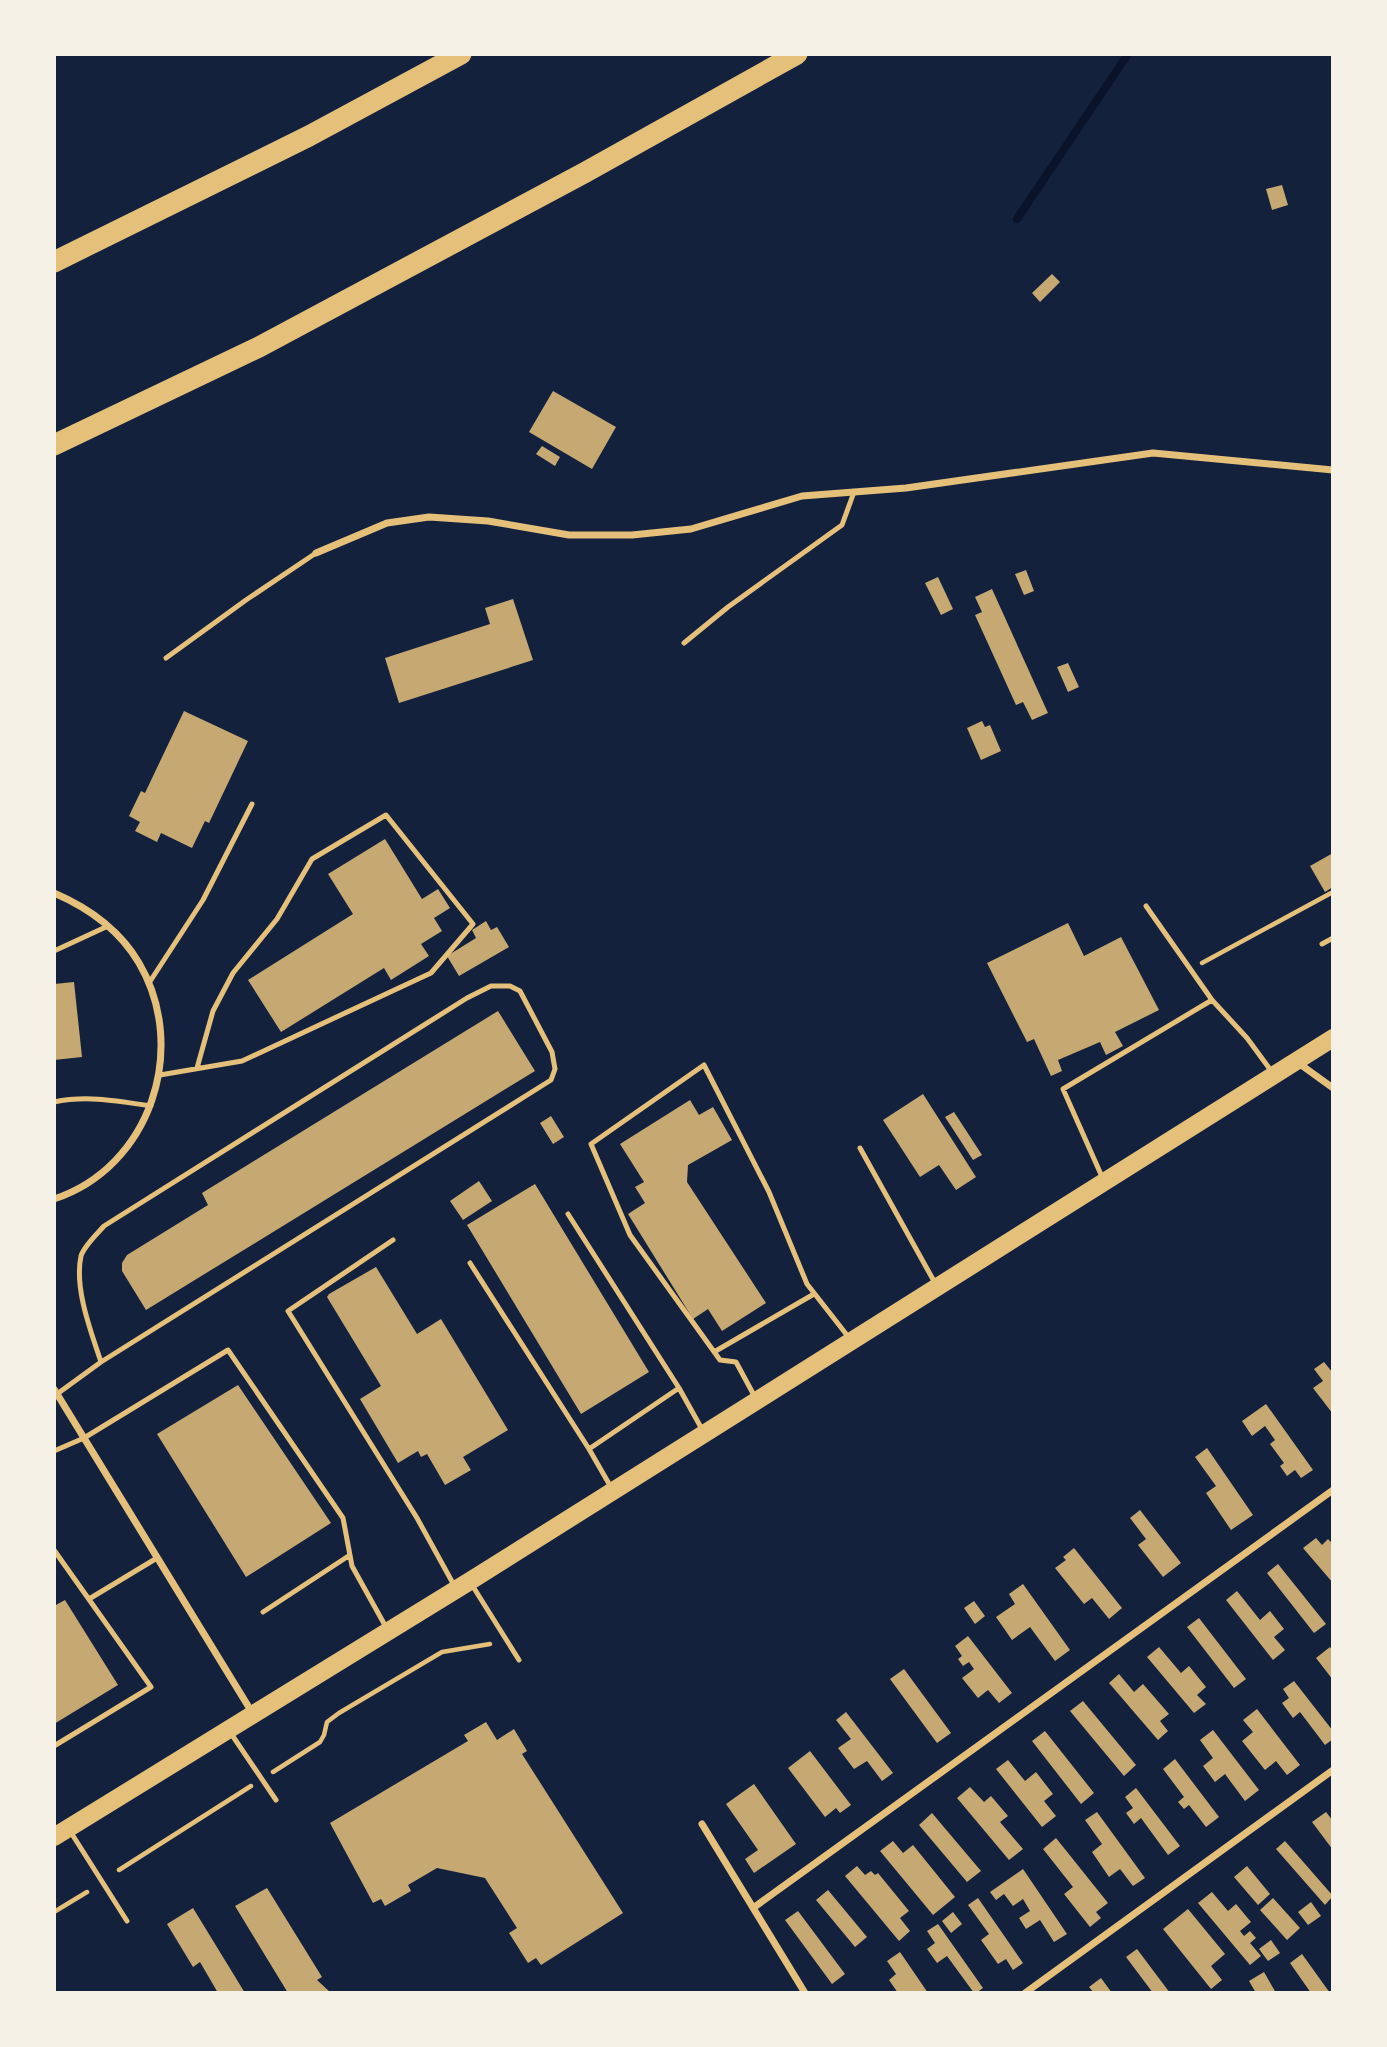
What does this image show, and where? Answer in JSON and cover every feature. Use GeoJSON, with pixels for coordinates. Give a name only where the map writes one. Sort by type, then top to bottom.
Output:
{"type":"FeatureCollection","features":[{"type":"Feature","properties":{"kind":"highway"},"geometry":{"type":"LineString","coordinates":[[54,262],[309,136],[461,54]]}},
{"type":"Feature","properties":{"kind":"highway"},"geometry":{"type":"LineString","coordinates":[[54,445],[259,347],[584,173],[797,54]]}},
{"type":"Feature","properties":{"kind":"main road"},"geometry":{"type":"LineString","coordinates":[[61,1833],[463,1586],[1333,1038]]}},
{"type":"Feature","properties":{"kind":"street"},"geometry":{"type":"LineString","coordinates":[[316,553],[387,523],[429,517],[488,521],[569,535],[632,536],[691,529],[802,496],[906,488],[1153,453],[1333,471]]}},
{"type":"Feature","properties":{"kind":"street"},"geometry":{"type":"LineString","coordinates":[[54,893],[79,904],[125,943],[149,983],[162,1028],[160,1074],[151,1106],[133,1139],[119,1157],[82,1186],[54,1199]]}},
{"type":"Feature","properties":{"kind":"street"},"geometry":{"type":"LineString","coordinates":[[1296,1062],[1333,1088]]}},
{"type":"Feature","properties":{"kind":"street"},"geometry":{"type":"LineString","coordinates":[[56,1391],[253,1715]]}},
{"type":"Feature","properties":{"kind":"street"},"geometry":{"type":"LineString","coordinates":[[753,1908],[1333,1490]]}},
{"type":"Feature","properties":{"kind":"street"},"geometry":{"type":"LineString","coordinates":[[1025,1993],[1333,1770]]}},
{"type":"Feature","properties":{"kind":"street"},"geometry":{"type":"LineString","coordinates":[[702,1824],[805,1993]]}},
{"type":"Feature","properties":{"kind":"lane"},"geometry":{"type":"LineString","coordinates":[[684,643],[728,607],[842,526],[854,492]]}},
{"type":"Feature","properties":{"kind":"lane"},"geometry":{"type":"LineString","coordinates":[[166,658],[316,553]]}},
{"type":"Feature","properties":{"kind":"lane"},"geometry":{"type":"LineString","coordinates":[[149,983],[203,900],[252,804]]}},
{"type":"Feature","properties":{"kind":"lane"},"geometry":{"type":"LineString","coordinates":[[160,1074],[242,1061],[431,973],[473,924],[386,815],[312,859],[277,919],[233,973],[213,1011],[197,1068]]}},
{"type":"Feature","properties":{"kind":"lane"},"geometry":{"type":"LineString","coordinates":[[1146,906],[1212,1000],[1247,1038],[1274,1075]]}},
{"type":"Feature","properties":{"kind":"lane"},"geometry":{"type":"LineString","coordinates":[[54,951],[108,926]]}},
{"type":"Feature","properties":{"kind":"lane"},"geometry":{"type":"LineString","coordinates":[[1322,944],[1333,938]]}},
{"type":"Feature","properties":{"kind":"lane"},"geometry":{"type":"LineString","coordinates":[[56,1391],[551,1080],[555,1069],[552,1052],[520,991],[510,986],[491,986],[467,998],[104,1226],[81,1254],[79,1279],[89,1326],[101,1362]]}},
{"type":"Feature","properties":{"kind":"lane"},"geometry":{"type":"LineString","coordinates":[[1104,1182],[1063,1089],[1212,1000]]}},
{"type":"Feature","properties":{"kind":"lane"},"geometry":{"type":"LineString","coordinates":[[758,1401],[736,1363],[720,1360],[630,1235],[591,1144],[704,1065],[769,1192],[807,1284],[852,1341]]}},
{"type":"Feature","properties":{"kind":"lane"},"geometry":{"type":"LineString","coordinates":[[54,1102],[70,1098],[91,1098],[151,1106]]}},
{"type":"Feature","properties":{"kind":"lane"},"geometry":{"type":"LineString","coordinates":[[860,1148],[938,1287]]}},
{"type":"Feature","properties":{"kind":"lane"},"geometry":{"type":"LineString","coordinates":[[568,1214],[679,1388],[704,1434]]}},
{"type":"Feature","properties":{"kind":"lane"},"geometry":{"type":"LineString","coordinates":[[393,1240],[288,1311],[417,1518],[463,1586],[519,1660]]}},
{"type":"Feature","properties":{"kind":"lane"},"geometry":{"type":"LineString","coordinates":[[470,1263],[613,1491]]}},
{"type":"Feature","properties":{"kind":"lane"},"geometry":{"type":"LineString","coordinates":[[714,1352],[814,1294]]}},
{"type":"Feature","properties":{"kind":"lane"},"geometry":{"type":"LineString","coordinates":[[54,1451],[84,1438],[228,1350],[343,1518],[352,1566],[388,1632]]}},
{"type":"Feature","properties":{"kind":"lane"},"geometry":{"type":"LineString","coordinates":[[589,1449],[679,1388]]}},
{"type":"Feature","properties":{"kind":"lane"},"geometry":{"type":"LineString","coordinates":[[54,1550],[151,1687],[54,1746]]}},
{"type":"Feature","properties":{"kind":"lane"},"geometry":{"type":"LineString","coordinates":[[263,1612],[350,1555]]}},
{"type":"Feature","properties":{"kind":"lane"},"geometry":{"type":"LineString","coordinates":[[89,1599],[157,1558]]}},
{"type":"Feature","properties":{"kind":"lane"},"geometry":{"type":"LineString","coordinates":[[229,1730],[276,1800]]}},
{"type":"Feature","properties":{"kind":"lane"},"geometry":{"type":"LineString","coordinates":[[61,1833],[127,1921]]}},
{"type":"Feature","properties":{"kind":"path"},"geometry":{"type":"LineString","coordinates":[[1190,970],[1333,891]]}},
{"type":"Feature","properties":{"kind":"path"},"geometry":{"type":"LineString","coordinates":[[119,1870],[320,1742],[327,1722],[339,1713],[442,1652],[506,1640]]}},
{"type":"Feature","properties":{"kind":"path"},"geometry":{"type":"LineString","coordinates":[[54,1912],[87,1892]]}},
{"type":"Feature","properties":{"kind":"building"},"geometry":{"type":"Polygon","coordinates":[[[1282,185],[1288,205],[1272,210],[1266,189],[1282,185]]]}},
{"type":"Feature","properties":{"kind":"building"},"geometry":{"type":"Polygon","coordinates":[[[1052,274],[1060,282],[1040,302],[1032,293],[1052,274]]]}},
{"type":"Feature","properties":{"kind":"building"},"geometry":{"type":"Polygon","coordinates":[[[553,391],[616,427],[592,469],[529,432],[553,391]]]}},
{"type":"Feature","properties":{"kind":"building"},"geometry":{"type":"Polygon","coordinates":[[[542,446],[560,457],[555,466],[536,454],[542,446]]]}},
{"type":"Feature","properties":{"kind":"building"},"geometry":{"type":"Polygon","coordinates":[[[1026,570],[1034,591],[1024,595],[1015,574],[1026,570]]]}},
{"type":"Feature","properties":{"kind":"building"},"geometry":{"type":"Polygon","coordinates":[[[938,577],[953,609],[941,615],[925,583],[938,577]]]}},
{"type":"Feature","properties":{"kind":"building"},"geometry":{"type":"Polygon","coordinates":[[[992,589],[1048,713],[1032,720],[1023,702],[1016,705],[975,615],[982,612],[975,597],[992,589]]]}},
{"type":"Feature","properties":{"kind":"building"},"geometry":{"type":"Polygon","coordinates":[[[513,599],[533,660],[399,703],[385,658],[490,624],[485,608],[513,599]]]}},
{"type":"Feature","properties":{"kind":"building"},"geometry":{"type":"Polygon","coordinates":[[[1068,663],[1079,687],[1068,692],[1057,667],[1068,663]]]}},
{"type":"Feature","properties":{"kind":"building"},"geometry":{"type":"Polygon","coordinates":[[[184,711],[248,741],[209,823],[205,821],[192,848],[161,833],[157,842],[135,831],[140,822],[129,816],[141,791],[145,793],[184,711]]]}},
{"type":"Feature","properties":{"kind":"building"},"geometry":{"type":"Polygon","coordinates":[[[982,721],[985,727],[990,725],[1001,751],[981,760],[967,728],[982,721]]]}},
{"type":"Feature","properties":{"kind":"building"},"geometry":{"type":"Polygon","coordinates":[[[385,839],[422,899],[438,889],[450,908],[434,918],[442,931],[421,944],[429,956],[391,980],[384,968],[281,1032],[248,980],[353,914],[328,874],[385,839]]]}},
{"type":"Feature","properties":{"kind":"building"},"geometry":{"type":"Polygon","coordinates":[[[1333,853],[1333,887],[1325,892],[1310,866],[1333,853]]]}},
{"type":"Feature","properties":{"kind":"building"},"geometry":{"type":"Polygon","coordinates":[[[486,921],[491,930],[497,927],[509,947],[459,976],[447,956],[476,938],[472,930],[486,921]]]}},
{"type":"Feature","properties":{"kind":"building"},"geometry":{"type":"Polygon","coordinates":[[[1068,923],[1084,956],[1121,937],[1159,1010],[1115,1032],[1123,1046],[1106,1055],[1100,1042],[1058,1060],[1062,1071],[1051,1076],[1034,1039],[1027,1042],[987,963],[1068,923]]]}},
{"type":"Feature","properties":{"kind":"building"},"geometry":{"type":"Polygon","coordinates":[[[74,982],[82,1057],[54,1060],[54,984],[74,982]]]}},
{"type":"Feature","properties":{"kind":"building"},"geometry":{"type":"Polygon","coordinates":[[[498,1011],[535,1071],[146,1310],[122,1271],[122,1263],[127,1255],[208,1205],[202,1193],[498,1011]]]}},
{"type":"Feature","properties":{"kind":"building"},"geometry":{"type":"Polygon","coordinates":[[[923,1094],[976,1177],[956,1190],[939,1165],[920,1177],[883,1120],[923,1094]]]}},
{"type":"Feature","properties":{"kind":"building"},"geometry":{"type":"Polygon","coordinates":[[[690,1100],[699,1115],[713,1107],[732,1140],[688,1165],[687,1182],[766,1303],[722,1331],[708,1309],[693,1319],[628,1214],[645,1203],[635,1187],[644,1182],[620,1144],[690,1100]]]}},
{"type":"Feature","properties":{"kind":"building"},"geometry":{"type":"Polygon","coordinates":[[[954,1112],[982,1155],[973,1160],[945,1117],[954,1112]]]}},
{"type":"Feature","properties":{"kind":"building"},"geometry":{"type":"Polygon","coordinates":[[[551,1116],[564,1137],[553,1144],[540,1123],[551,1116]]]}},
{"type":"Feature","properties":{"kind":"building"},"geometry":{"type":"Polygon","coordinates":[[[479,1181],[492,1201],[463,1220],[450,1201],[479,1181]]]}},
{"type":"Feature","properties":{"kind":"building"},"geometry":{"type":"Polygon","coordinates":[[[535,1184],[649,1372],[581,1414],[467,1225],[535,1184]]]}},
{"type":"Feature","properties":{"kind":"building"},"geometry":{"type":"Polygon","coordinates":[[[376,1267],[417,1334],[441,1319],[508,1430],[463,1457],[471,1470],[445,1485],[427,1454],[421,1457],[418,1451],[398,1463],[360,1399],[381,1386],[327,1297],[376,1267]]]}},
{"type":"Feature","properties":{"kind":"building"},"geometry":{"type":"Polygon","coordinates":[[[1324,1362],[1333,1373],[1333,1414],[1313,1388],[1323,1381],[1314,1369],[1324,1362]]]}},
{"type":"Feature","properties":{"kind":"building"},"geometry":{"type":"Polygon","coordinates":[[[238,1385],[331,1523],[246,1577],[157,1434],[238,1385]]]}},
{"type":"Feature","properties":{"kind":"building"},"geometry":{"type":"Polygon","coordinates":[[[1266,1404],[1313,1470],[1301,1478],[1295,1470],[1287,1476],[1280,1466],[1284,1463],[1270,1444],[1275,1440],[1265,1426],[1252,1436],[1242,1421],[1266,1404]]]}},
{"type":"Feature","properties":{"kind":"building"},"geometry":{"type":"Polygon","coordinates":[[[1207,1448],[1253,1515],[1231,1530],[1206,1493],[1216,1486],[1195,1457],[1207,1448]]]}},
{"type":"Feature","properties":{"kind":"building"},"geometry":{"type":"Polygon","coordinates":[[[1140,1510],[1181,1563],[1163,1577],[1138,1545],[1146,1539],[1130,1518],[1140,1510]]]}},
{"type":"Feature","properties":{"kind":"building"},"geometry":{"type":"Polygon","coordinates":[[[1316,1538],[1322,1545],[1328,1539],[1333,1544],[1333,1583],[1303,1548],[1316,1538]]]}},
{"type":"Feature","properties":{"kind":"building"},"geometry":{"type":"Polygon","coordinates":[[[1074,1548],[1122,1608],[1109,1619],[1092,1598],[1084,1604],[1055,1568],[1066,1560],[1063,1557],[1074,1548]]]}},
{"type":"Feature","properties":{"kind":"building"},"geometry":{"type":"Polygon","coordinates":[[[1278,1564],[1326,1624],[1314,1633],[1267,1573],[1278,1564]]]}},
{"type":"Feature","properties":{"kind":"building"},"geometry":{"type":"Polygon","coordinates":[[[1023,1584],[1070,1650],[1055,1661],[1030,1627],[1012,1640],[996,1617],[1015,1604],[1009,1594],[1023,1584]]]}},
{"type":"Feature","properties":{"kind":"building"},"geometry":{"type":"Polygon","coordinates":[[[1237,1591],[1260,1620],[1270,1611],[1284,1629],[1274,1637],[1285,1650],[1273,1660],[1226,1600],[1237,1591]]]}},
{"type":"Feature","properties":{"kind":"building"},"geometry":{"type":"Polygon","coordinates":[[[65,1600],[118,1685],[54,1724],[54,1606],[65,1600]]]}},
{"type":"Feature","properties":{"kind":"building"},"geometry":{"type":"Polygon","coordinates":[[[974,1601],[985,1616],[975,1624],[964,1608],[974,1601]]]}},
{"type":"Feature","properties":{"kind":"building"},"geometry":{"type":"Polygon","coordinates":[[[1199,1618],[1246,1679],[1234,1688],[1187,1627],[1199,1618]]]}},
{"type":"Feature","properties":{"kind":"building"},"geometry":{"type":"Polygon","coordinates":[[[968,1636],[1012,1693],[999,1703],[988,1690],[978,1698],[962,1678],[974,1669],[969,1662],[963,1666],[958,1659],[962,1656],[955,1646],[968,1636]]]}},
{"type":"Feature","properties":{"kind":"building"},"geometry":{"type":"Polygon","coordinates":[[[1159,1647],[1181,1673],[1189,1666],[1206,1687],[1197,1695],[1206,1704],[1194,1713],[1147,1657],[1159,1647]]]}},
{"type":"Feature","properties":{"kind":"building"},"geometry":{"type":"Polygon","coordinates":[[[1330,1647],[1333,1651],[1333,1680],[1316,1658],[1330,1647]]]}},
{"type":"Feature","properties":{"kind":"building"},"geometry":{"type":"Polygon","coordinates":[[[904,1669],[951,1733],[937,1743],[890,1679],[904,1669]]]}},
{"type":"Feature","properties":{"kind":"building"},"geometry":{"type":"Polygon","coordinates":[[[1119,1674],[1134,1692],[1143,1684],[1169,1714],[1160,1721],[1168,1731],[1158,1740],[1109,1683],[1119,1674]]]}},
{"type":"Feature","properties":{"kind":"building"},"geometry":{"type":"Polygon","coordinates":[[[1294,1681],[1333,1731],[1333,1739],[1325,1745],[1300,1712],[1293,1718],[1282,1703],[1289,1698],[1283,1689],[1294,1681]]]}},
{"type":"Feature","properties":{"kind":"building"},"geometry":{"type":"Polygon","coordinates":[[[1083,1701],[1136,1765],[1124,1776],[1070,1711],[1083,1701]]]}},
{"type":"Feature","properties":{"kind":"building"},"geometry":{"type":"Polygon","coordinates":[[[1257,1709],[1300,1765],[1287,1775],[1276,1761],[1265,1770],[1242,1741],[1253,1732],[1243,1720],[1257,1709]]]}},
{"type":"Feature","properties":{"kind":"building"},"geometry":{"type":"Polygon","coordinates":[[[846,1712],[893,1773],[882,1781],[867,1761],[854,1769],[838,1748],[851,1739],[836,1720],[846,1712]]]}},
{"type":"Feature","properties":{"kind":"building"},"geometry":{"type":"Polygon","coordinates":[[[486,1722],[497,1740],[514,1729],[527,1751],[522,1754],[623,1913],[541,1965],[536,1958],[528,1963],[509,1933],[517,1928],[485,1878],[437,1868],[408,1885],[411,1891],[385,1906],[381,1899],[373,1903],[330,1823],[468,1741],[464,1735],[486,1722]]]}},
{"type":"Feature","properties":{"kind":"building"},"geometry":{"type":"Polygon","coordinates":[[[1213,1730],[1259,1790],[1245,1801],[1225,1774],[1215,1782],[1203,1766],[1213,1758],[1200,1740],[1213,1730]]]}},
{"type":"Feature","properties":{"kind":"building"},"geometry":{"type":"Polygon","coordinates":[[[1045,1731],[1094,1793],[1081,1804],[1032,1741],[1045,1731]]]}},
{"type":"Feature","properties":{"kind":"building"},"geometry":{"type":"Polygon","coordinates":[[[810,1751],[851,1805],[840,1813],[836,1808],[825,1817],[788,1768],[810,1751]]]}},
{"type":"Feature","properties":{"kind":"building"},"geometry":{"type":"Polygon","coordinates":[[[1175,1759],[1219,1817],[1206,1827],[1189,1805],[1184,1809],[1178,1802],[1184,1797],[1163,1769],[1175,1759]]]}},
{"type":"Feature","properties":{"kind":"building"},"geometry":{"type":"Polygon","coordinates":[[[1008,1760],[1025,1781],[1036,1772],[1053,1794],[1044,1801],[1056,1816],[1042,1827],[996,1769],[1008,1760]]]}},
{"type":"Feature","properties":{"kind":"building"},"geometry":{"type":"Polygon","coordinates":[[[754,1784],[796,1844],[754,1873],[745,1859],[758,1850],[726,1804],[754,1784]]]}},
{"type":"Feature","properties":{"kind":"building"},"geometry":{"type":"Polygon","coordinates":[[[970,1787],[984,1802],[991,1796],[1008,1816],[1000,1822],[1023,1849],[1009,1860],[957,1798],[970,1787]]]}},
{"type":"Feature","properties":{"kind":"building"},"geometry":{"type":"Polygon","coordinates":[[[1136,1788],[1180,1846],[1168,1855],[1141,1818],[1134,1824],[1126,1813],[1133,1808],[1125,1797],[1136,1788]]]}},
{"type":"Feature","properties":{"kind":"building"},"geometry":{"type":"Polygon","coordinates":[[[1097,1812],[1145,1878],[1133,1886],[1120,1869],[1109,1877],[1092,1852],[1102,1844],[1085,1820],[1097,1812]]]}},
{"type":"Feature","properties":{"kind":"building"},"geometry":{"type":"Polygon","coordinates":[[[1326,1812],[1333,1821],[1333,1850],[1312,1822],[1326,1812]]]}},
{"type":"Feature","properties":{"kind":"building"},"geometry":{"type":"Polygon","coordinates":[[[932,1813],[981,1871],[967,1882],[919,1825],[932,1813]]]}},
{"type":"Feature","properties":{"kind":"building"},"geometry":{"type":"Polygon","coordinates":[[[1056,1838],[1108,1903],[1096,1912],[1101,1918],[1090,1927],[1064,1894],[1073,1887],[1043,1849],[1056,1838]]]}},
{"type":"Feature","properties":{"kind":"building"},"geometry":{"type":"Polygon","coordinates":[[[893,1841],[903,1853],[913,1845],[955,1897],[933,1915],[880,1851],[893,1841]]]}},
{"type":"Feature","properties":{"kind":"building"},"geometry":{"type":"Polygon","coordinates":[[[1285,1841],[1333,1896],[1325,1905],[1276,1849],[1285,1841]]]}},
{"type":"Feature","properties":{"kind":"building"},"geometry":{"type":"Polygon","coordinates":[[[857,1866],[865,1875],[871,1871],[875,1875],[878,1873],[909,1911],[900,1918],[910,1931],[899,1941],[845,1876],[857,1866]]]}},
{"type":"Feature","properties":{"kind":"building"},"geometry":{"type":"Polygon","coordinates":[[[1247,1866],[1270,1894],[1258,1905],[1234,1877],[1247,1866]]]}},
{"type":"Feature","properties":{"kind":"building"},"geometry":{"type":"Polygon","coordinates":[[[1023,1869],[1067,1934],[1054,1942],[1040,1920],[1026,1929],[1019,1918],[1030,1911],[1023,1899],[1013,1906],[1004,1894],[996,1900],[990,1892],[1023,1869]]]}},
{"type":"Feature","properties":{"kind":"building"},"geometry":{"type":"Polygon","coordinates":[[[267,1888],[322,1977],[317,1980],[331,1993],[288,1993],[235,1906],[267,1888]]]}},
{"type":"Feature","properties":{"kind":"building"},"geometry":{"type":"Polygon","coordinates":[[[828,1890],[867,1937],[855,1947],[816,1900],[828,1890]]]}},
{"type":"Feature","properties":{"kind":"building"},"geometry":{"type":"Polygon","coordinates":[[[1212,1892],[1228,1911],[1236,1904],[1251,1922],[1240,1931],[1244,1936],[1250,1931],[1256,1938],[1250,1943],[1261,1956],[1250,1965],[1198,1903],[1212,1892]]]}},
{"type":"Feature","properties":{"kind":"building"},"geometry":{"type":"Polygon","coordinates":[[[978,1898],[1023,1963],[1013,1970],[1006,1959],[998,1964],[981,1940],[989,1934],[968,1905],[978,1898]]]}},
{"type":"Feature","properties":{"kind":"building"},"geometry":{"type":"Polygon","coordinates":[[[1273,1898],[1300,1928],[1287,1940],[1260,1910],[1273,1898]]]}},
{"type":"Feature","properties":{"kind":"building"},"geometry":{"type":"Polygon","coordinates":[[[1311,1902],[1321,1916],[1308,1925],[1298,1912],[1311,1902]]]}},
{"type":"Feature","properties":{"kind":"building"},"geometry":{"type":"Polygon","coordinates":[[[193,1908],[245,1993],[218,1993],[200,1962],[193,1967],[167,1924],[193,1908]]]}},
{"type":"Feature","properties":{"kind":"building"},"geometry":{"type":"Polygon","coordinates":[[[1188,1909],[1225,1954],[1211,1966],[1222,1980],[1211,1989],[1163,1929],[1188,1909]]]}},
{"type":"Feature","properties":{"kind":"building"},"geometry":{"type":"Polygon","coordinates":[[[798,1911],[845,1974],[832,1984],[785,1920],[798,1911]]]}},
{"type":"Feature","properties":{"kind":"building"},"geometry":{"type":"Polygon","coordinates":[[[953,1912],[962,1924],[951,1933],[942,1921],[953,1912]]]}},
{"type":"Feature","properties":{"kind":"building"},"geometry":{"type":"Polygon","coordinates":[[[938,1924],[983,1988],[976,1993],[947,1956],[937,1963],[927,1949],[935,1943],[927,1931],[938,1924]]]}},
{"type":"Feature","properties":{"kind":"building"},"geometry":{"type":"Polygon","coordinates":[[[1271,1940],[1280,1953],[1268,1961],[1259,1949],[1271,1940]]]}},
{"type":"Feature","properties":{"kind":"building"},"geometry":{"type":"Polygon","coordinates":[[[1137,1949],[1170,1993],[1153,1993],[1126,1957],[1137,1949]]]}},
{"type":"Feature","properties":{"kind":"building"},"geometry":{"type":"Polygon","coordinates":[[[900,1952],[928,1993],[898,1993],[889,1980],[896,1974],[887,1961],[900,1952]]]}},
{"type":"Feature","properties":{"kind":"building"},"geometry":{"type":"Polygon","coordinates":[[[1302,1954],[1330,1993],[1311,1993],[1290,1963],[1302,1954]]]}},
{"type":"Feature","properties":{"kind":"building"},"geometry":{"type":"Polygon","coordinates":[[[1264,1972],[1276,1993],[1256,1993],[1249,1981],[1264,1972]]]}},
{"type":"Feature","properties":{"kind":"building"},"geometry":{"type":"Polygon","coordinates":[[[1101,1978],[1112,1993],[1094,1993],[1089,1987],[1101,1978]]]}},
{"type":"Feature","properties":{"kind":"waterway"},"geometry":{"type":"LineString","coordinates":[[1017,219],[1128,54]]}}]}
